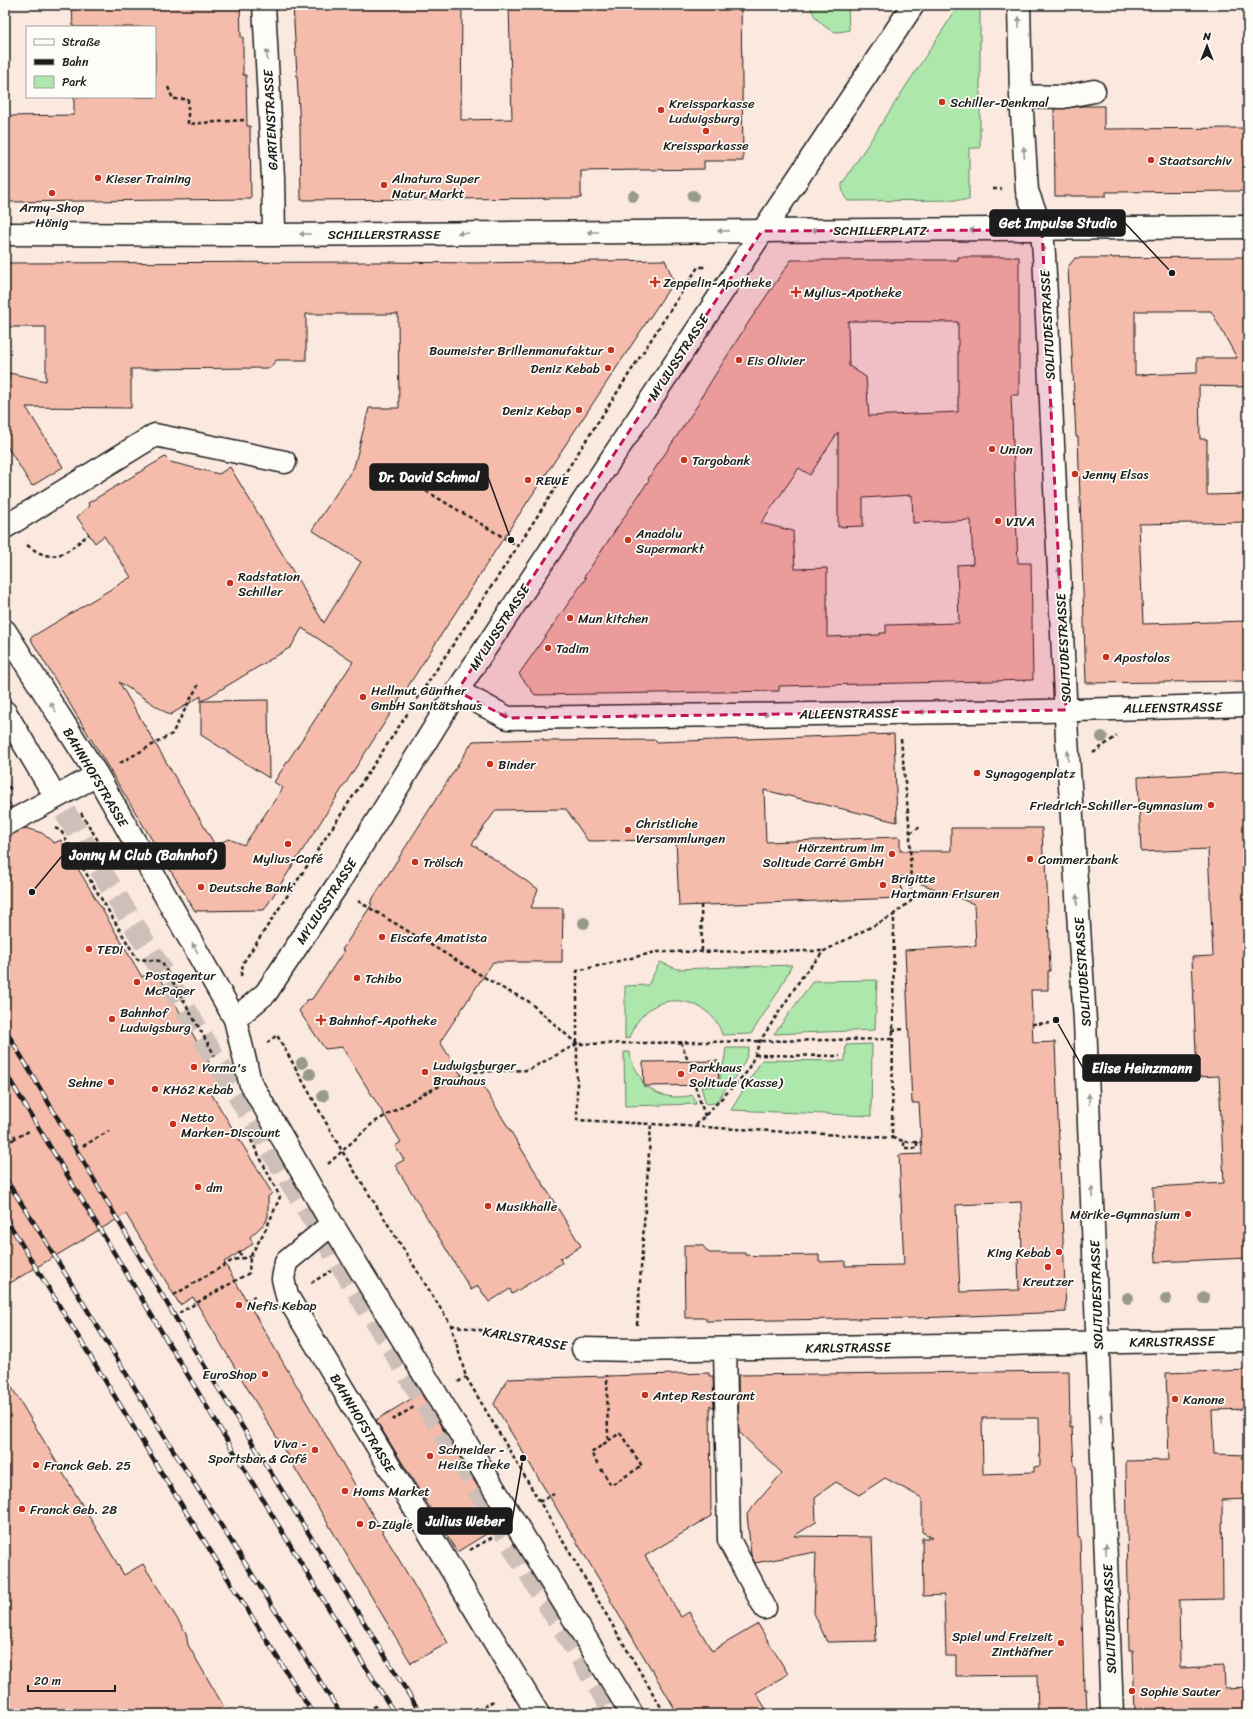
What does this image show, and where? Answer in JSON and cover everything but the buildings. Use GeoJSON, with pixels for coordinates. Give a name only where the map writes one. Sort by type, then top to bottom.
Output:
{"type":"FeatureCollection","features":[{"type":"Feature","properties":{"kind":"street","name":"GARTENSTRASSE"},"geometry":{"type":"LineString","coordinates":[[264,5],[274,234]]}},
{"type":"Feature","properties":{"kind":"street"},"geometry":{"type":"LineString","coordinates":[[762,231],[913,5]]}},
{"type":"Feature","properties":{"kind":"street"},"geometry":{"type":"LineString","coordinates":[[1019,5],[1021,96],[1027,191],[1042,230]]}},
{"type":"Feature","properties":{"kind":"street"},"geometry":{"type":"LineString","coordinates":[[1021,96],[1063,97],[1094,91]]}},
{"type":"Feature","properties":{"kind":"street","name":"SCHILLERPLATZ"},"geometry":{"type":"LineString","coordinates":[[762,231],[1042,230],[1248,227]]}},
{"type":"Feature","properties":{"kind":"street","name":"SOLITUDESTRASSE"},"geometry":{"type":"LineString","coordinates":[[1042,230],[1068,770],[1085,1022],[1112,1714]]}},
{"type":"Feature","properties":{"kind":"street","name":"SCHILLERSTRASSE"},"geometry":{"type":"LineString","coordinates":[[5,234],[762,231]]}},
{"type":"Feature","properties":{"kind":"street","name":"MYLIUSSTRASSE"},"geometry":{"type":"LineString","coordinates":[[234,1019],[266,994],[336,887],[457,691],[762,231]]}},
{"type":"Feature","properties":{"kind":"street"},"geometry":{"type":"LineString","coordinates":[[8,526],[155,435],[285,462]]}},
{"type":"Feature","properties":{"kind":"street","name":"BAHNHOFSTRASSE"},"geometry":{"type":"LineString","coordinates":[[5,631],[97,775],[234,1019],[250,1082],[332,1224],[632,1714]]}},
{"type":"Feature","properties":{"kind":"street","name":"ALLEENSTRASSE"},"geometry":{"type":"LineString","coordinates":[[457,691],[508,718],[1066,710],[1248,705]]}},
{"type":"Feature","properties":{"kind":"street"},"geometry":{"type":"LineString","coordinates":[[5,712],[58,788]]}},
{"type":"Feature","properties":{"kind":"street"},"geometry":{"type":"LineString","coordinates":[[5,824],[29,812],[58,788],[97,775]]}},
{"type":"Feature","properties":{"kind":"street","name":"BAHNHOFSTRASSE"},"geometry":{"type":"LineString","coordinates":[[332,1224],[286,1262],[283,1279],[290,1300],[538,1714]]}},
{"type":"Feature","properties":{"kind":"street","name":"KARLSTRASSE"},"geometry":{"type":"LineString","coordinates":[[583,1349],[725,1349],[1248,1340]]}},
{"type":"Feature","properties":{"kind":"street"},"geometry":{"type":"LineString","coordinates":[[725,1349],[729,1540],[765,1608]]}},
{"type":"Feature","properties":{"kind":"path"},"geometry":{"type":"LineString","coordinates":[[168,87],[173,99],[188,99],[188,124],[270,119]]}},
{"type":"Feature","properties":{"kind":"path"},"geometry":{"type":"LineString","coordinates":[[241,977],[243,963],[518,546],[698,267]]}},
{"type":"Feature","properties":{"kind":"path"},"geometry":{"type":"LineString","coordinates":[[426,491],[518,546]]}},
{"type":"Feature","properties":{"kind":"path"},"geometry":{"type":"LineString","coordinates":[[8,526],[27,545],[38,553],[55,556],[67,552],[89,534]]}},
{"type":"Feature","properties":{"kind":"path"},"geometry":{"type":"LineString","coordinates":[[97,775],[172,734],[198,685]]}},
{"type":"Feature","properties":{"kind":"path"},"geometry":{"type":"LineString","coordinates":[[696,1125],[746,1073],[760,1041],[804,974],[824,952],[894,914],[911,901],[910,833],[899,712]]}},
{"type":"Feature","properties":{"kind":"path"},"geometry":{"type":"LineString","coordinates":[[1068,770],[1119,734]]}},
{"type":"Feature","properties":{"kind":"path"},"geometry":{"type":"LineString","coordinates":[[58,788],[110,860]]}},
{"type":"Feature","properties":{"kind":"path"},"geometry":{"type":"LineString","coordinates":[[29,812],[61,831],[137,959],[161,961],[225,1073]]}},
{"type":"Feature","properties":{"kind":"path"},"geometry":{"type":"LineString","coordinates":[[910,833],[922,826]]}},
{"type":"Feature","properties":{"kind":"path"},"geometry":{"type":"LineString","coordinates":[[336,887],[504,989],[528,1001],[577,1044]]}},
{"type":"Feature","properties":{"kind":"path"},"geometry":{"type":"LineString","coordinates":[[700,905],[702,952]]}},
{"type":"Feature","properties":{"kind":"path"},"geometry":{"type":"LineString","coordinates":[[892,1138],[894,914]]}},
{"type":"Feature","properties":{"kind":"path"},"geometry":{"type":"LineString","coordinates":[[824,952],[656,952],[577,971],[577,1120],[696,1125],[892,1138],[904,1142],[921,1142]]}},
{"type":"Feature","properties":{"kind":"path"},"geometry":{"type":"LineString","coordinates":[[160,979],[169,973]]}},
{"type":"Feature","properties":{"kind":"path"},"geometry":{"type":"LineString","coordinates":[[892,1030],[905,1029]]}},
{"type":"Feature","properties":{"kind":"path"},"geometry":{"type":"LineString","coordinates":[[244,1059],[277,1035],[342,1151],[451,1325],[466,1377],[666,1714]]}},
{"type":"Feature","properties":{"kind":"path"},"geometry":{"type":"LineString","coordinates":[[309,1182],[373,1123],[425,1093],[469,1072],[528,1070],[577,1044],[892,1039]]}},
{"type":"Feature","properties":{"kind":"path"},"geometry":{"type":"LineString","coordinates":[[681,1042],[688,1061]]}},
{"type":"Feature","properties":{"kind":"path"},"geometry":{"type":"LineString","coordinates":[[755,1055],[840,1056]]}},
{"type":"Feature","properties":{"kind":"path"},"geometry":{"type":"LineString","coordinates":[[214,1071],[221,1067]]}},
{"type":"Feature","properties":{"kind":"path"},"geometry":{"type":"LineString","coordinates":[[696,1086],[705,1116]]}},
{"type":"Feature","properties":{"kind":"path"},"geometry":{"type":"LineString","coordinates":[[635,1350],[651,1124]]}},
{"type":"Feature","properties":{"kind":"path"},"geometry":{"type":"LineString","coordinates":[[5,1144],[15,1137],[31,1130]]}},
{"type":"Feature","properties":{"kind":"path"},"geometry":{"type":"LineString","coordinates":[[83,1146],[109,1131]]}},
{"type":"Feature","properties":{"kind":"path"},"geometry":{"type":"LineString","coordinates":[[179,1313],[249,1273],[250,1257],[267,1227],[280,1197],[248,1135]]}},
{"type":"Feature","properties":{"kind":"path"},"geometry":{"type":"LineString","coordinates":[[904,1142],[904,1148],[917,1148],[917,1142]]}},
{"type":"Feature","properties":{"kind":"path"},"geometry":{"type":"LineString","coordinates":[[239,1252],[243,1258]]}},
{"type":"Feature","properties":{"kind":"path"},"geometry":{"type":"LineString","coordinates":[[174,1295],[233,1260],[250,1257]]}},
{"type":"Feature","properties":{"kind":"path"},"geometry":{"type":"LineString","coordinates":[[246,1301],[255,1296]]}},
{"type":"Feature","properties":{"kind":"path","name":"KARLSTRASSE"},"geometry":{"type":"LineString","coordinates":[[451,1325],[583,1349]]}},
{"type":"Feature","properties":{"kind":"path"},"geometry":{"type":"LineString","coordinates":[[606,1350],[608,1442]]}},
{"type":"Feature","properties":{"kind":"path"},"geometry":{"type":"LineString","coordinates":[[369,1433],[466,1377]]}},
{"type":"Feature","properties":{"kind":"path"},"geometry":{"type":"LineString","coordinates":[[598,1464],[591,1453],[620,1433],[642,1466],[611,1485],[601,1469]]}},
{"type":"Feature","properties":{"kind":"path"},"geometry":{"type":"LineString","coordinates":[[539,1502],[554,1494]]}},
{"type":"Feature","properties":{"kind":"path"},"geometry":{"type":"LineString","coordinates":[[447,1563],[516,1524]]}},
{"type":"Feature","properties":{"kind":"path"},"geometry":{"type":"LineString","coordinates":[[472,1714],[478,1713],[495,1700]]}},
{"type":"Feature","properties":{"kind":"path"},"geometry":{"type":"LineString","coordinates":[[363,1714],[368,1713],[379,1704]]}},
{"type":"Feature","properties":{"kind":"path"},"geometry":{"type":"LineString","coordinates":[[467,1714],[476,1708],[478,1713]]}},
{"type":"Feature","properties":{"kind":"highlighted area"},"geometry":{"type":"Polygon","coordinates":[[[1042,230],[1066,710],[508,718],[457,691],[762,231],[1042,230]]]}},
{"type":"Feature","properties":{"kind":"green space"},"geometry":{"type":"Polygon","coordinates":[[[814,5],[848,5],[849,30],[836,32],[828,29],[812,12],[811,8],[814,5]]]}},
{"type":"Feature","properties":{"kind":"green space"},"geometry":{"type":"Polygon","coordinates":[[[959,5],[980,5],[980,148],[969,148],[969,200],[848,201],[843,193],[842,184],[959,5]]]}},
{"type":"Feature","properties":{"kind":"green space"},"geometry":{"type":"Polygon","coordinates":[[[660,962],[677,969],[792,965],[778,992],[751,1034],[722,1035],[713,1017],[705,1010],[696,1005],[676,1001],[666,1002],[651,1008],[640,1019],[629,1038],[625,1039],[625,986],[648,985],[660,962]]]}},
{"type":"Feature","properties":{"kind":"green space"},"geometry":{"type":"Polygon","coordinates":[[[877,980],[875,1030],[774,1034],[813,981],[877,980]]]}},
{"type":"Feature","properties":{"kind":"green space"},"geometry":{"type":"Polygon","coordinates":[[[872,1044],[871,1116],[731,1110],[762,1060],[845,1061],[846,1045],[872,1044]]]}},
{"type":"Feature","properties":{"kind":"green space"},"geometry":{"type":"Polygon","coordinates":[[[726,1048],[749,1048],[740,1070],[716,1103],[706,1104],[701,1087],[720,1086],[720,1070],[724,1062],[726,1048]]]}},
{"type":"Feature","properties":{"kind":"green space"},"geometry":{"type":"Polygon","coordinates":[[[624,1052],[630,1052],[632,1062],[643,1082],[644,1087],[669,1096],[683,1097],[693,1095],[696,1104],[625,1106],[624,1052]]]}},
{"type":"Feature","properties":{"kind":"tunnel"},"geometry":{"type":"LineString","coordinates":[[48,784],[615,1714]]}},
{"type":"Feature","properties":{"kind":"railway"},"geometry":{"type":"LineString","coordinates":[[5,1029],[194,1349],[421,1714]]}},
{"type":"Feature","properties":{"kind":"railway"},"geometry":{"type":"LineString","coordinates":[[5,1072],[324,1601],[395,1714]]}},
{"type":"Feature","properties":{"kind":"railway"},"geometry":{"type":"LineString","coordinates":[[5,1178],[43,1237],[161,1431],[341,1714]]}},
{"type":"Feature","properties":{"kind":"railway"},"geometry":{"type":"LineString","coordinates":[[5,1217],[161,1472],[313,1714]]}},
{"type":"Feature","properties":{"kind":"place","name":"Schiller-Denkmal"},"geometry":{"type":"Point","coordinates":[942,102]}},
{"type":"Feature","properties":{"kind":"place","name":"Kreissparkasse Ludwigsburg"},"geometry":{"type":"Point","coordinates":[661,110]}},
{"type":"Feature","properties":{"kind":"place","name":"Kreissparkasse"},"geometry":{"type":"Point","coordinates":[706,131]}},
{"type":"Feature","properties":{"kind":"place","name":"Staatsarchiv"},"geometry":{"type":"Point","coordinates":[1151,160]}},
{"type":"Feature","properties":{"kind":"place","name":"Kieser Training"},"geometry":{"type":"Point","coordinates":[98,178]}},
{"type":"Feature","properties":{"kind":"place","name":"Alnatura Super Natur Markt"},"geometry":{"type":"Point","coordinates":[384,185]}},
{"type":"Feature","properties":{"kind":"place","name":"Army-Shop Hönig"},"geometry":{"type":"Point","coordinates":[52,193]}},
{"type":"Feature","properties":{"kind":"place","name":"Get Impulse Studio"},"geometry":{"type":"Point","coordinates":[1172,273]}},
{"type":"Feature","properties":{"kind":"place","name":"Zeppelin-Apotheke"},"geometry":{"type":"Point","coordinates":[655,282]}},
{"type":"Feature","properties":{"kind":"place","name":"Mylius-Apotheke"},"geometry":{"type":"Point","coordinates":[796,292]}},
{"type":"Feature","properties":{"kind":"place","name":"Baumeister Brillenmanufaktur"},"geometry":{"type":"Point","coordinates":[611,350]}},
{"type":"Feature","properties":{"kind":"place","name":"Eis Olivier"},"geometry":{"type":"Point","coordinates":[739,360]}},
{"type":"Feature","properties":{"kind":"place","name":"Deniz Kebab"},"geometry":{"type":"Point","coordinates":[608,368]}},
{"type":"Feature","properties":{"kind":"place","name":"Deniz Kebap"},"geometry":{"type":"Point","coordinates":[579,410]}},
{"type":"Feature","properties":{"kind":"place","name":"Union"},"geometry":{"type":"Point","coordinates":[992,449]}},
{"type":"Feature","properties":{"kind":"place","name":"Targobank"},"geometry":{"type":"Point","coordinates":[684,460]}},
{"type":"Feature","properties":{"kind":"place","name":"Jenny Elsas"},"geometry":{"type":"Point","coordinates":[1075,474]}},
{"type":"Feature","properties":{"kind":"place","name":"REWE"},"geometry":{"type":"Point","coordinates":[528,480]}},
{"type":"Feature","properties":{"kind":"place","name":"VIVA"},"geometry":{"type":"Point","coordinates":[998,521]}},
{"type":"Feature","properties":{"kind":"place","name":"Dr. David Schmal"},"geometry":{"type":"Point","coordinates":[511,540]}},
{"type":"Feature","properties":{"kind":"place","name":"Anadolu Supermarkt"},"geometry":{"type":"Point","coordinates":[628,540]}},
{"type":"Feature","properties":{"kind":"place","name":"Radstation Schiller"},"geometry":{"type":"Point","coordinates":[230,583]}},
{"type":"Feature","properties":{"kind":"place","name":"Mun kitchen"},"geometry":{"type":"Point","coordinates":[570,618]}},
{"type":"Feature","properties":{"kind":"place","name":"Tadim"},"geometry":{"type":"Point","coordinates":[548,648]}},
{"type":"Feature","properties":{"kind":"place","name":"Apostolos"},"geometry":{"type":"Point","coordinates":[1106,657]}},
{"type":"Feature","properties":{"kind":"place","name":"Hellmut Günther GmbH Sanitätshaus"},"geometry":{"type":"Point","coordinates":[363,697]}},
{"type":"Feature","properties":{"kind":"place","name":"Binder"},"geometry":{"type":"Point","coordinates":[490,764]}},
{"type":"Feature","properties":{"kind":"place","name":"Synagogenplatz"},"geometry":{"type":"Point","coordinates":[977,773]}},
{"type":"Feature","properties":{"kind":"place","name":"Friedrich-Schiller-Gymnasium"},"geometry":{"type":"Point","coordinates":[1211,805]}},
{"type":"Feature","properties":{"kind":"place","name":"Christliche Versammlungen"},"geometry":{"type":"Point","coordinates":[628,830]}},
{"type":"Feature","properties":{"kind":"place","name":"Mylius-Café"},"geometry":{"type":"Point","coordinates":[288,844]}},
{"type":"Feature","properties":{"kind":"place","name":"Hörzentrum im Solitude Carré GmbH"},"geometry":{"type":"Point","coordinates":[892,854]}},
{"type":"Feature","properties":{"kind":"place","name":"Commerzbank"},"geometry":{"type":"Point","coordinates":[1030,859]}},
{"type":"Feature","properties":{"kind":"place","name":"Trölsch"},"geometry":{"type":"Point","coordinates":[415,862]}},
{"type":"Feature","properties":{"kind":"place","name":"Brigitte Hartmann Frisuren"},"geometry":{"type":"Point","coordinates":[883,885]}},
{"type":"Feature","properties":{"kind":"place","name":"Deutsche Bank"},"geometry":{"type":"Point","coordinates":[201,887]}},
{"type":"Feature","properties":{"kind":"place","name":"Jonny M Club (Bahnhof)"},"geometry":{"type":"Point","coordinates":[32,892]}},
{"type":"Feature","properties":{"kind":"place","name":"Eiscafe Amatista"},"geometry":{"type":"Point","coordinates":[382,937]}},
{"type":"Feature","properties":{"kind":"place","name":"TEDi"},"geometry":{"type":"Point","coordinates":[89,949]}},
{"type":"Feature","properties":{"kind":"place","name":"Tchibo"},"geometry":{"type":"Point","coordinates":[357,978]}},
{"type":"Feature","properties":{"kind":"place","name":"Postagentur McPaper"},"geometry":{"type":"Point","coordinates":[137,982]}},
{"type":"Feature","properties":{"kind":"place","name":"Bahnhof Ludwigsburg"},"geometry":{"type":"Point","coordinates":[112,1019]}},
{"type":"Feature","properties":{"kind":"place","name":"Bahnhof-Apotheke"},"geometry":{"type":"Point","coordinates":[321,1020]}},
{"type":"Feature","properties":{"kind":"place","name":"Elise Heinzmann"},"geometry":{"type":"Point","coordinates":[1056,1020]}},
{"type":"Feature","properties":{"kind":"place","name":"Yorma's"},"geometry":{"type":"Point","coordinates":[194,1067]}},
{"type":"Feature","properties":{"kind":"place","name":"Ludwigsburger Brauhaus"},"geometry":{"type":"Point","coordinates":[425,1072]}},
{"type":"Feature","properties":{"kind":"place","name":"Parkhaus Solitude (Kasse)"},"geometry":{"type":"Point","coordinates":[681,1074]}},
{"type":"Feature","properties":{"kind":"place","name":"Sehne"},"geometry":{"type":"Point","coordinates":[111,1082]}},
{"type":"Feature","properties":{"kind":"place","name":"KH62 Kebab"},"geometry":{"type":"Point","coordinates":[155,1089]}},
{"type":"Feature","properties":{"kind":"place","name":"Netto Marken-Discount"},"geometry":{"type":"Point","coordinates":[173,1124]}},
{"type":"Feature","properties":{"kind":"place","name":"dm"},"geometry":{"type":"Point","coordinates":[198,1187]}},
{"type":"Feature","properties":{"kind":"place","name":"Musikhalle"},"geometry":{"type":"Point","coordinates":[488,1206]}},
{"type":"Feature","properties":{"kind":"place","name":"Mörike-Gymnasium"},"geometry":{"type":"Point","coordinates":[1188,1214]}},
{"type":"Feature","properties":{"kind":"place","name":"King Kebab"},"geometry":{"type":"Point","coordinates":[1059,1252]}},
{"type":"Feature","properties":{"kind":"place","name":"Kreutzer"},"geometry":{"type":"Point","coordinates":[1048,1267]}},
{"type":"Feature","properties":{"kind":"place","name":"Nefis Kebap"},"geometry":{"type":"Point","coordinates":[239,1305]}},
{"type":"Feature","properties":{"kind":"place","name":"EuroShop"},"geometry":{"type":"Point","coordinates":[265,1374]}},
{"type":"Feature","properties":{"kind":"place","name":"Antep Restaurant"},"geometry":{"type":"Point","coordinates":[645,1395]}},
{"type":"Feature","properties":{"kind":"place","name":"Kanone"},"geometry":{"type":"Point","coordinates":[1175,1399]}},
{"type":"Feature","properties":{"kind":"place","name":"Viva - Sportsbar & Café"},"geometry":{"type":"Point","coordinates":[315,1450]}},
{"type":"Feature","properties":{"kind":"place","name":"Schneider - Heiße Theke"},"geometry":{"type":"Point","coordinates":[430,1456]}},
{"type":"Feature","properties":{"kind":"place","name":"Julius Weber"},"geometry":{"type":"Point","coordinates":[523,1458]}},
{"type":"Feature","properties":{"kind":"place","name":"Franck Geb. 25"},"geometry":{"type":"Point","coordinates":[36,1465]}},
{"type":"Feature","properties":{"kind":"place","name":"Homs Market"},"geometry":{"type":"Point","coordinates":[345,1491]}},
{"type":"Feature","properties":{"kind":"place","name":"Franck Geb. 28"},"geometry":{"type":"Point","coordinates":[22,1509]}},
{"type":"Feature","properties":{"kind":"place","name":"D-Zügle"},"geometry":{"type":"Point","coordinates":[360,1524]}},
{"type":"Feature","properties":{"kind":"place","name":"Spiel und Freizeit Zinthäfner"},"geometry":{"type":"Point","coordinates":[1061,1643]}},
{"type":"Feature","properties":{"kind":"place","name":"Sophie Sauter"},"geometry":{"type":"Point","coordinates":[1132,1691]}}]}
